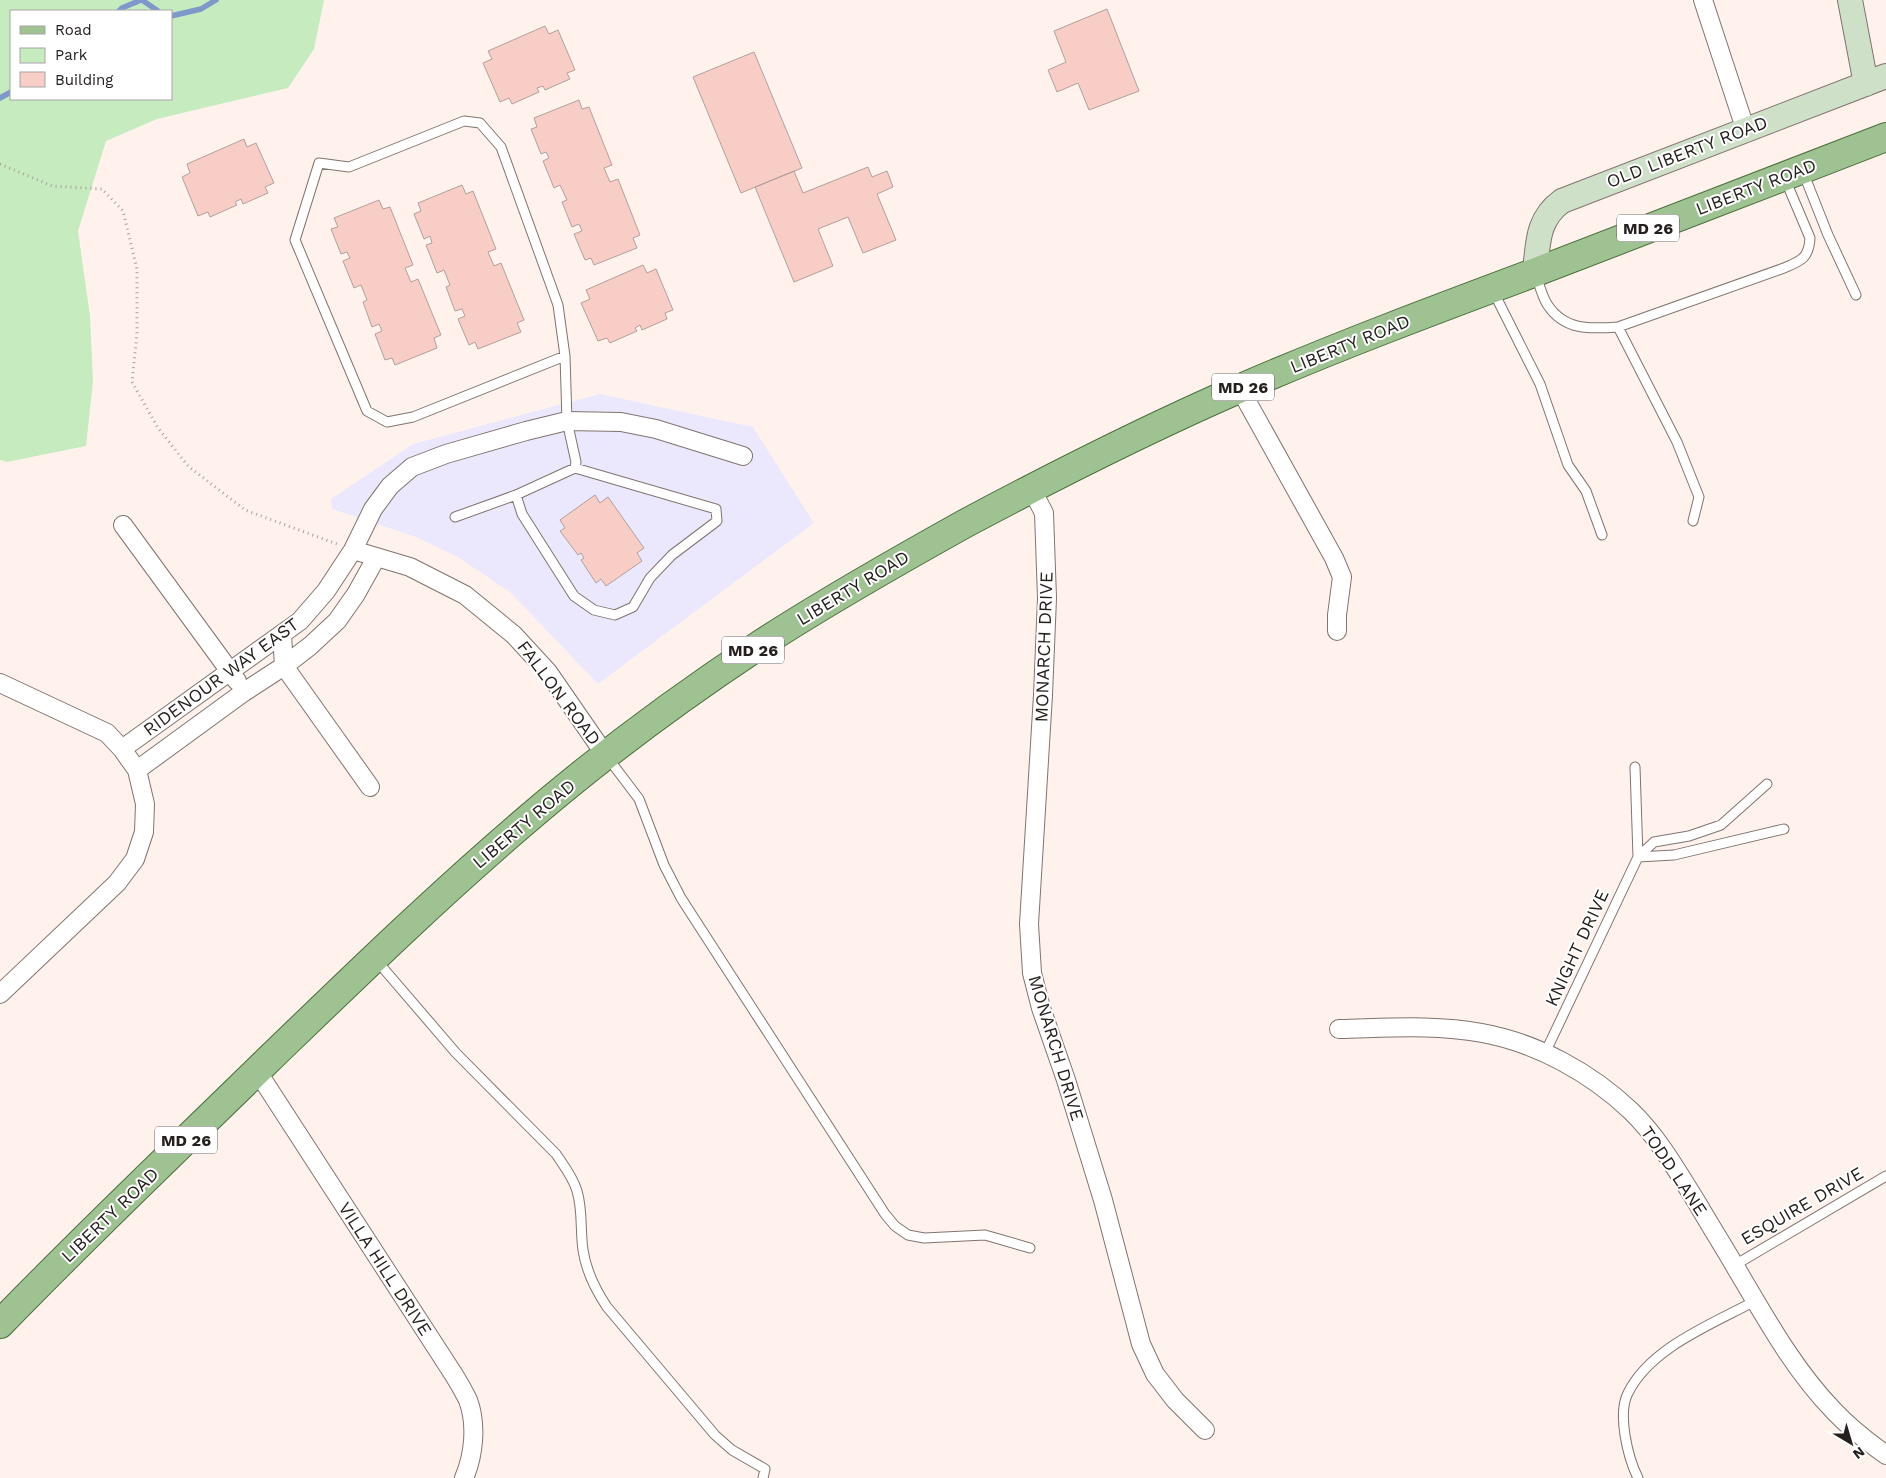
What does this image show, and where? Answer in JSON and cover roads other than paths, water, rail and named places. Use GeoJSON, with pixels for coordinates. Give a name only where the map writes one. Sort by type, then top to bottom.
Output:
{"type":"FeatureCollection","features":[{"type":"Feature","properties":{"kind":"main road","name":"LIBERTY ROAD"},"geometry":{"type":"LineString","coordinates":[[0,1324],[257,1071],[497,845],[606,756],[713,677],[798,621],[907,556],[1032,488],[1124,441],[1240,389],[1492,288],[1886,137]]}},
{"type":"Feature","properties":{"kind":"street"},"geometry":{"type":"LineString","coordinates":[[1703,0],[1746,131]]}},
{"type":"Feature","properties":{"kind":"street"},"geometry":{"type":"LineString","coordinates":[[1850,0],[1876,80]]}},
{"type":"Feature","properties":{"kind":"street","name":"OLD LIBERTY ROAD"},"geometry":{"type":"LineString","coordinates":[[1535,272],[1541,227],[1552,208],[1562,200],[1876,80]]}},
{"type":"Feature","properties":{"kind":"street"},"geometry":{"type":"LineString","coordinates":[[1240,389],[1334,558],[1342,577],[1337,631]]}},
{"type":"Feature","properties":{"kind":"street","name":"RIDENOUR WAY EAST"},"geometry":{"type":"LineString","coordinates":[[122,749],[300,621],[326,591],[353,550],[373,509],[390,486],[412,467],[446,454],[526,430],[567,421],[621,422],[656,428],[743,456]]}},
{"type":"Feature","properties":{"kind":"street","name":"MONARCH DRIVE"},"geometry":{"type":"LineString","coordinates":[[1032,488],[1044,513],[1047,598],[1029,924],[1032,972],[1041,1008],[1066,1080],[1103,1200],[1141,1344],[1156,1374],[1175,1400],[1205,1430]]}},
{"type":"Feature","properties":{"kind":"street"},"geometry":{"type":"LineString","coordinates":[[123,525],[244,692]]}},
{"type":"Feature","properties":{"kind":"street","name":"FALLON ROAD"},"geometry":{"type":"LineString","coordinates":[[353,550],[410,567],[465,595],[514,635],[548,672],[606,756]]}},
{"type":"Feature","properties":{"kind":"street","name":"RIDENOUR WAY EAST"},"geometry":{"type":"LineString","coordinates":[[138,770],[244,692],[284,666],[337,621],[356,594],[376,558]]}},
{"type":"Feature","properties":{"kind":"street"},"geometry":{"type":"LineString","coordinates":[[282,635],[284,666],[370,787]]}},
{"type":"Feature","properties":{"kind":"street"},"geometry":{"type":"LineString","coordinates":[[0,683],[106,733],[122,749],[138,770],[145,804],[144,832],[135,859],[117,883],[0,994]]}},
{"type":"Feature","properties":{"kind":"street","name":"TODD LANE"},"geometry":{"type":"LineString","coordinates":[[1339,1029],[1432,1026],[1483,1033],[1546,1053],[1581,1073],[1607,1091],[1631,1112],[1659,1144],[1735,1265],[1775,1334],[1806,1378],[1834,1412],[1886,1455]]}},
{"type":"Feature","properties":{"kind":"street","name":"VILLA HILL DRIVE"},"geometry":{"type":"LineString","coordinates":[[257,1071],[454,1375],[468,1400],[473,1422],[473,1448],[464,1478]]}},
{"type":"Feature","properties":{"kind":"lane"},"geometry":{"type":"LineString","coordinates":[[565,356],[412,417],[387,422],[367,411],[295,240],[319,162],[349,167],[464,121],[480,123],[501,148],[558,305],[565,356],[567,421],[576,462],[575,468]]}},
{"type":"Feature","properties":{"kind":"lane"},"geometry":{"type":"LineString","coordinates":[[1535,272],[1547,304],[1556,315],[1570,324],[1587,329],[1618,327],[1784,268],[1806,256],[1810,248],[1810,238],[1793,173]]}},
{"type":"Feature","properties":{"kind":"lane"},"geometry":{"type":"LineString","coordinates":[[1793,173],[1828,235],[1856,295]]}},
{"type":"Feature","properties":{"kind":"lane"},"geometry":{"type":"LineString","coordinates":[[1492,288],[1540,384],[1568,465],[1586,492],[1602,535]]}},
{"type":"Feature","properties":{"kind":"lane"},"geometry":{"type":"LineString","coordinates":[[1618,327],[1677,442],[1698,497],[1693,522]]}},
{"type":"Feature","properties":{"kind":"lane"},"geometry":{"type":"LineString","coordinates":[[455,517],[516,495],[575,468],[716,509],[717,521],[672,555],[650,578],[632,607],[614,615],[594,610],[574,596],[522,514],[516,495]]}},
{"type":"Feature","properties":{"kind":"lane"},"geometry":{"type":"LineString","coordinates":[[606,756],[639,799],[664,865],[681,898],[885,1214],[895,1226],[908,1234],[924,1238],[985,1234],[1030,1248]]}},
{"type":"Feature","properties":{"kind":"lane"},"geometry":{"type":"LineString","coordinates":[[1635,767],[1638,857]]}},
{"type":"Feature","properties":{"kind":"lane"},"geometry":{"type":"LineString","coordinates":[[1638,857],[1654,842],[1689,836],[1721,825],[1738,812],[1767,784]]}},
{"type":"Feature","properties":{"kind":"lane"},"geometry":{"type":"LineString","coordinates":[[1638,857],[1674,856],[1784,829]]}},
{"type":"Feature","properties":{"kind":"lane","name":"KNIGHT DRIVE"},"geometry":{"type":"LineString","coordinates":[[1546,1053],[1638,857]]}},
{"type":"Feature","properties":{"kind":"lane"},"geometry":{"type":"LineString","coordinates":[[375,958],[456,1053],[556,1154],[569,1172],[577,1191],[586,1265],[595,1288],[607,1307],[715,1435],[732,1450],[765,1469],[763,1478]]}},
{"type":"Feature","properties":{"kind":"lane","name":"ESQUIRE DRIVE"},"geometry":{"type":"LineString","coordinates":[[1735,1265],[1886,1176]]}},
{"type":"Feature","properties":{"kind":"lane"},"geometry":{"type":"LineString","coordinates":[[1638,1478],[1632,1466],[1623,1425],[1626,1395],[1643,1370],[1664,1350],[1755,1301]]}},
{"type":"Feature","properties":{"kind":"waterway"},"geometry":{"type":"LineString","coordinates":[[120,10],[141,0]]}},
{"type":"Feature","properties":{"kind":"waterway"},"geometry":{"type":"LineString","coordinates":[[142,0],[157,10]]}},
{"type":"Feature","properties":{"kind":"waterway"},"geometry":{"type":"LineString","coordinates":[[172,16],[201,9],[216,0]]}},
{"type":"Feature","properties":{"kind":"waterway"},"geometry":{"type":"LineString","coordinates":[[0,98],[10,93]]}}]}
